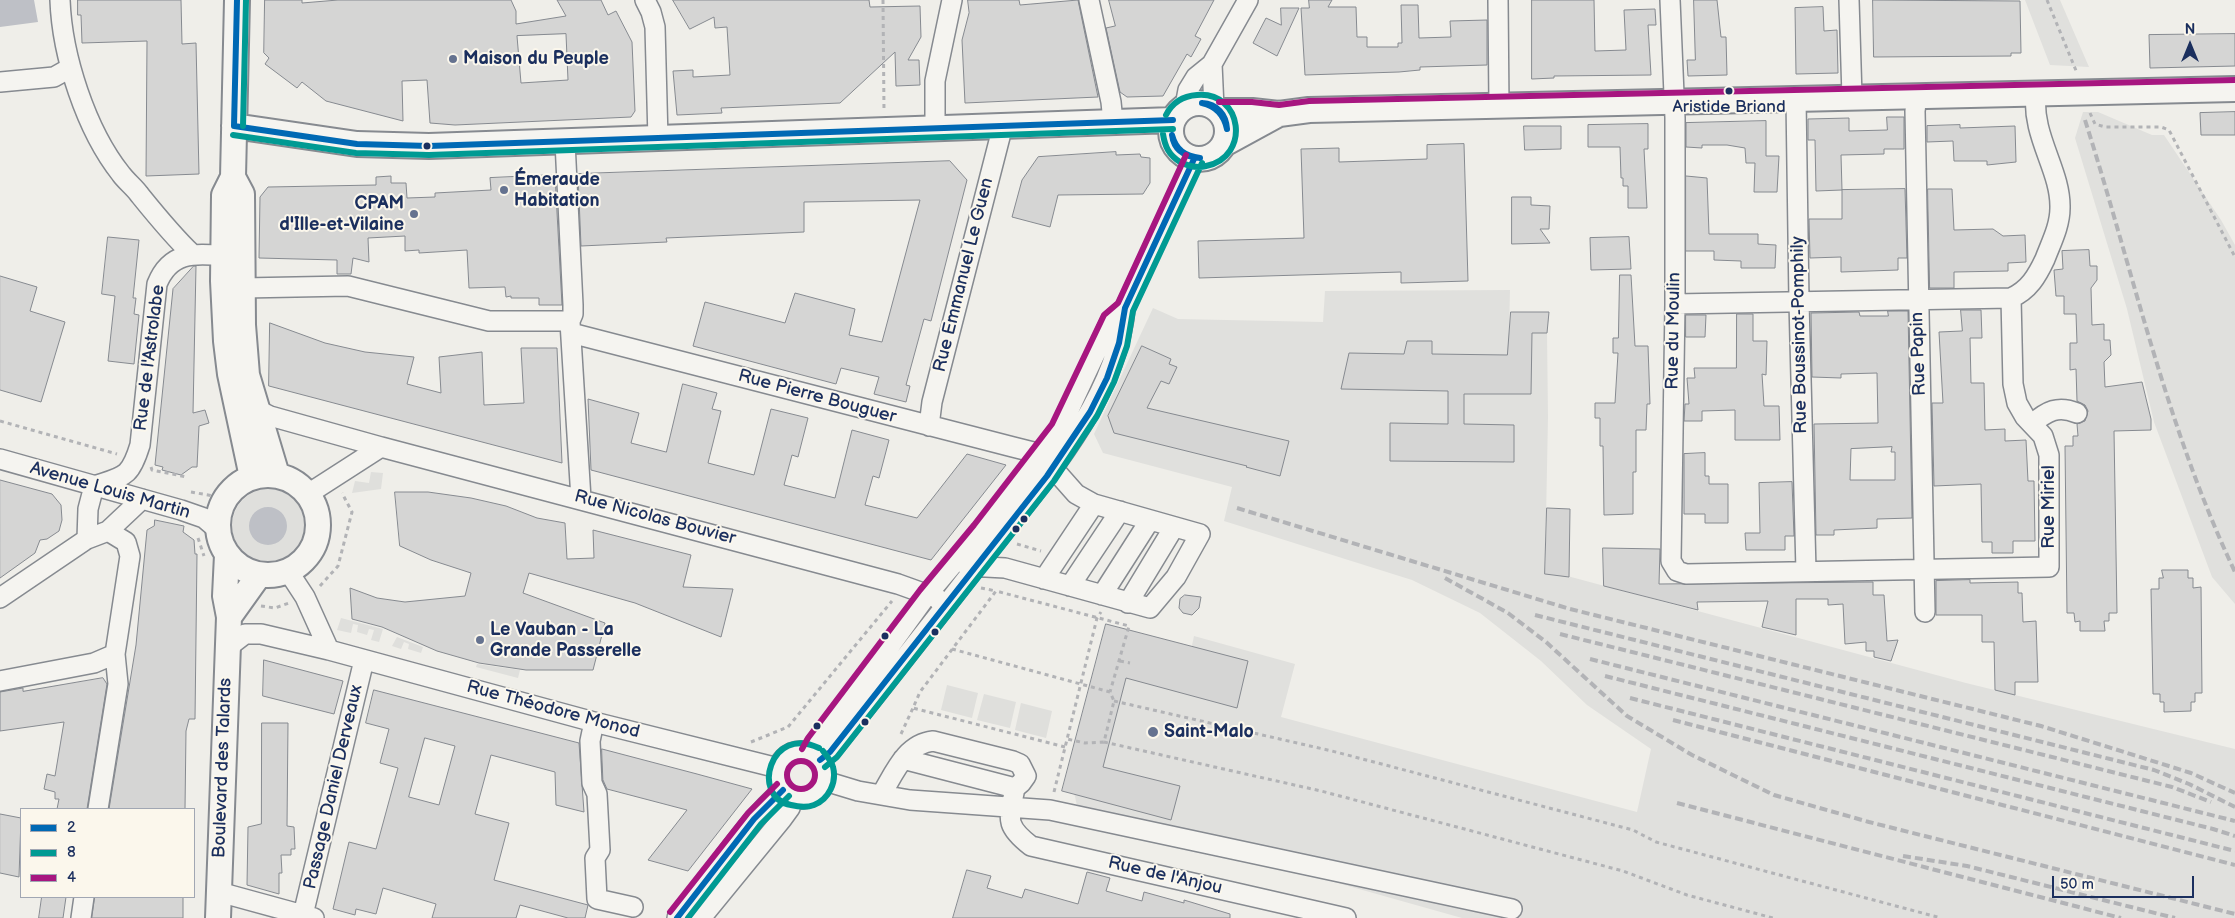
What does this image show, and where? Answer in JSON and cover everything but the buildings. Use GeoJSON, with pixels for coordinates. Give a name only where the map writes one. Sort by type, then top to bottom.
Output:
{"type":"FeatureCollection","features":[{"type":"Feature","properties":{"kind":"main road"},"geometry":{"type":"LineString","coordinates":[[237,0],[233,177],[224,195],[225,332],[230,374],[252,478]]}},
{"type":"Feature","properties":{"kind":"main road"},"geometry":{"type":"LineString","coordinates":[[234,126],[357,144],[429,146],[1113,122],[1179,113],[1200,103],[1216,109],[1279,114],[1309,110],[2235,89]]}},
{"type":"Feature","properties":{"kind":"main road"},"geometry":{"type":"LineString","coordinates":[[1216,109],[1227,126],[1224,144]]}},
{"type":"Feature","properties":{"kind":"main road"},"geometry":{"type":"LineString","coordinates":[[1179,113],[1171,128],[1174,144],[1179,151],[1194,159],[1212,156],[1224,144],[1279,114]]}},
{"type":"Feature","properties":{"kind":"main road"},"geometry":{"type":"LineString","coordinates":[[233,177],[242,194],[243,288],[247,375],[277,475]]}},
{"type":"Feature","properties":{"kind":"main road"},"geometry":{"type":"LineString","coordinates":[[260,475],[277,475],[299,485],[308,494],[317,514],[317,537],[306,557],[288,571],[274,575],[259,575],[242,568],[227,555],[217,529],[218,513],[225,498],[233,488],[244,480],[260,475]]}},
{"type":"Feature","properties":{"kind":"main road","name":"Boulevard des Talards"},"geometry":{"type":"LineString","coordinates":[[218,918],[229,617],[225,596],[227,555]]}},
{"type":"Feature","properties":{"kind":"main road"},"geometry":{"type":"LineString","coordinates":[[229,617],[259,575]]}},
{"type":"Feature","properties":{"kind":"street"},"geometry":{"type":"LineString","coordinates":[[60,0],[63,38],[70,68],[89,119],[121,174],[139,193],[161,222],[192,254]]}},
{"type":"Feature","properties":{"kind":"street"},"geometry":{"type":"LineString","coordinates":[[645,0],[655,27],[658,139]]}},
{"type":"Feature","properties":{"kind":"street"},"geometry":{"type":"LineString","coordinates":[[935,127],[935,81],[952,0]]}},
{"type":"Feature","properties":{"kind":"street"},"geometry":{"type":"LineString","coordinates":[[1089,0],[1111,102],[1113,122]]}},
{"type":"Feature","properties":{"kind":"street"},"geometry":{"type":"LineString","coordinates":[[1179,113],[1188,90],[1196,77],[1212,64],[1248,0]]}},
{"type":"Feature","properties":{"kind":"street"},"geometry":{"type":"LineString","coordinates":[[1498,0],[1499,106]]}},
{"type":"Feature","properties":{"kind":"street","name":"Rue du Moulin"},"geometry":{"type":"LineString","coordinates":[[1670,0],[1674,102],[1675,304],[1671,561]]}},
{"type":"Feature","properties":{"kind":"street"},"geometry":{"type":"LineString","coordinates":[[1849,0],[1852,97]]}},
{"type":"Feature","properties":{"kind":"street"},"geometry":{"type":"LineString","coordinates":[[1212,64],[1216,109]]}},
{"type":"Feature","properties":{"kind":"street"},"geometry":{"type":"LineString","coordinates":[[0,82],[54,77],[70,68]]}},
{"type":"Feature","properties":{"kind":"street"},"geometry":{"type":"LineString","coordinates":[[1675,304],[2011,298],[2028,288],[2040,271],[2059,220],[2058,192],[2038,128],[2035,105],[2036,93]]}},
{"type":"Feature","properties":{"kind":"street","name":"Rue Papin"},"geometry":{"type":"LineString","coordinates":[[1917,96],[1914,111],[1925,612]]}},
{"type":"Feature","properties":{"kind":"street","name":"Rue Boussinot-Pomphily"},"geometry":{"type":"LineString","coordinates":[[1796,99],[1806,572]]}},
{"type":"Feature","properties":{"kind":"street","name":"Rue Emmanuel Le Guen"},"geometry":{"type":"LineString","coordinates":[[929,426],[932,402],[1000,136],[1000,125]]}},
{"type":"Feature","properties":{"kind":"street"},"geometry":{"type":"LineString","coordinates":[[565,142],[574,305],[570,327],[581,499]]}},
{"type":"Feature","properties":{"kind":"street"},"geometry":{"type":"LineString","coordinates":[[701,918],[790,808],[788,794],[777,776],[778,768],[782,761],[794,752],[815,756],[830,752],[978,565],[1052,458],[1060,429],[1111,320],[1125,308],[1194,159]]}},
{"type":"Feature","properties":{"kind":"street","name":"Rue de l'Astrolabe"},"geometry":{"type":"LineString","coordinates":[[136,460],[140,445],[157,284],[162,270],[175,260],[192,254],[224,256]]}},
{"type":"Feature","properties":{"kind":"street","name":"Rue Pierre Bouguer"},"geometry":{"type":"LineString","coordinates":[[243,288],[348,286],[489,321],[570,327],[1052,458]]}},
{"type":"Feature","properties":{"kind":"street","name":"Rue Miriel"},"geometry":{"type":"LineString","coordinates":[[1671,561],[1676,570],[1686,574],[2049,567],[2049,455],[2043,436],[2017,403],[2014,384],[2011,298]]}},
{"type":"Feature","properties":{"kind":"street","name":"Rue Nicolas Bouvier"},"geometry":{"type":"LineString","coordinates":[[256,409],[270,416],[381,447],[898,584],[927,594]]}},
{"type":"Feature","properties":{"kind":"street"},"geometry":{"type":"LineString","coordinates":[[2032,424],[2053,410],[2064,409],[2077,413]]}},
{"type":"Feature","properties":{"kind":"street"},"geometry":{"type":"LineString","coordinates":[[308,494],[381,447]]}},
{"type":"Feature","properties":{"kind":"street"},"geometry":{"type":"LineString","coordinates":[[951,566],[978,565],[1005,568],[1070,586],[1103,601],[1128,603],[1150,608],[1176,578],[1200,534],[1094,504],[1076,494],[1052,458]]}},
{"type":"Feature","properties":{"kind":"street"},"geometry":{"type":"LineString","coordinates":[[677,918],[703,889],[764,806],[788,794],[809,798],[821,788],[825,781],[824,766],[815,756],[815,743],[890,646],[927,594],[1052,458]]}},
{"type":"Feature","properties":{"kind":"street","name":"Avenue Louis Martin"},"geometry":{"type":"LineString","coordinates":[[0,459],[204,518],[217,529]]}},
{"type":"Feature","properties":{"kind":"street"},"geometry":{"type":"LineString","coordinates":[[87,539],[88,509],[94,486],[126,475],[136,460]]}},
{"type":"Feature","properties":{"kind":"street"},"geometry":{"type":"LineString","coordinates":[[0,598],[87,539],[108,531],[142,499]]}},
{"type":"Feature","properties":{"kind":"street"},"geometry":{"type":"LineString","coordinates":[[1044,579],[1094,504]]}},
{"type":"Feature","properties":{"kind":"street"},"geometry":{"type":"LineString","coordinates":[[1070,586],[1120,511]]}},
{"type":"Feature","properties":{"kind":"street"},"geometry":{"type":"LineString","coordinates":[[1103,601],[1150,520]]}},
{"type":"Feature","properties":{"kind":"street"},"geometry":{"type":"LineString","coordinates":[[1128,603],[1174,527]]}},
{"type":"Feature","properties":{"kind":"street"},"geometry":{"type":"LineString","coordinates":[[98,808],[118,684],[115,654],[130,556],[126,542],[108,531]]}},
{"type":"Feature","properties":{"kind":"street"},"geometry":{"type":"LineString","coordinates":[[999,537],[1005,568]]}},
{"type":"Feature","properties":{"kind":"street"},"geometry":{"type":"LineString","coordinates":[[288,571],[305,597],[329,650]]}},
{"type":"Feature","properties":{"kind":"street"},"geometry":{"type":"LineString","coordinates":[[927,594],[936,598],[944,608]]}},
{"type":"Feature","properties":{"kind":"street","name":"Rue Théodore Monod"},"geometry":{"type":"LineString","coordinates":[[227,654],[232,644],[245,634],[252,633],[329,650],[594,722],[778,768]]}},
{"type":"Feature","properties":{"kind":"street"},"geometry":{"type":"LineString","coordinates":[[0,681],[94,663],[115,654]]}},
{"type":"Feature","properties":{"kind":"street","name":"Passage Daniel Derveaux"},"geometry":{"type":"LineString","coordinates":[[309,916],[364,660]]}},
{"type":"Feature","properties":{"kind":"street"},"geometry":{"type":"LineString","coordinates":[[594,722],[590,741],[592,783],[597,794],[600,850],[595,858],[597,899],[633,907]]}},
{"type":"Feature","properties":{"kind":"street"},"geometry":{"type":"LineString","coordinates":[[880,795],[903,759],[915,746],[922,742],[933,741],[1020,764],[1026,776],[1013,797]]}},
{"type":"Feature","properties":{"kind":"street"},"geometry":{"type":"LineString","coordinates":[[903,759],[1050,810],[1512,909]]}},
{"type":"Feature","properties":{"kind":"street"},"geometry":{"type":"LineString","coordinates":[[825,781],[858,791],[910,800],[1013,797]]}},
{"type":"Feature","properties":{"kind":"street","name":"Rue de l'Anjou"},"geometry":{"type":"LineString","coordinates":[[1013,797],[1009,821],[1015,834],[1031,846],[1346,918]]}},
{"type":"Feature","properties":{"kind":"street"},"geometry":{"type":"LineString","coordinates":[[219,892],[309,916]]}},
{"type":"Feature","properties":{"kind":"street"},"geometry":{"type":"LineString","coordinates":[[81,918],[84,898]]}},
{"type":"Feature","properties":{"kind":"path"},"geometry":{"type":"LineString","coordinates":[[883,0],[884,129]]}},
{"type":"Feature","properties":{"kind":"path"},"geometry":{"type":"LineString","coordinates":[[2047,0],[2069,51],[2095,124],[2105,127],[2161,127],[2169,130],[2235,257]]}},
{"type":"Feature","properties":{"kind":"path"},"geometry":{"type":"LineString","coordinates":[[0,421],[136,460],[148,461],[152,470],[187,477]]}},
{"type":"Feature","properties":{"kind":"path"},"geometry":{"type":"LineString","coordinates":[[305,597],[311,596],[338,566],[352,512],[333,478]]}},
{"type":"Feature","properties":{"kind":"path"},"geometry":{"type":"LineString","coordinates":[[1017,543],[1040,551]]}},
{"type":"Feature","properties":{"kind":"path"},"geometry":{"type":"LineString","coordinates":[[981,588],[1129,626],[1110,692],[1114,701],[1104,742]]}},
{"type":"Feature","properties":{"kind":"path"},"geometry":{"type":"LineString","coordinates":[[996,591],[920,692],[913,708],[1065,747]]}},
{"type":"Feature","properties":{"kind":"path"},"geometry":{"type":"LineString","coordinates":[[748,743],[788,727],[894,599]]}},
{"type":"Feature","properties":{"kind":"path"},"geometry":{"type":"LineString","coordinates":[[1052,801],[1097,618],[1103,601]]}},
{"type":"Feature","properties":{"kind":"path"},"geometry":{"type":"LineString","coordinates":[[952,649],[1110,692]]}},
{"type":"Feature","properties":{"kind":"path"},"geometry":{"type":"LineString","coordinates":[[1120,660],[1130,663]]}},
{"type":"Feature","properties":{"kind":"path"},"geometry":{"type":"LineString","coordinates":[[1114,701],[1332,751],[1633,830],[1656,842],[1941,918]]}},
{"type":"Feature","properties":{"kind":"path"},"geometry":{"type":"LineString","coordinates":[[1104,720],[1109,721]]}},
{"type":"Feature","properties":{"kind":"path"},"geometry":{"type":"LineString","coordinates":[[1067,739],[1085,743],[1104,742],[1330,794],[1623,871],[1687,895],[1773,918]]}},
{"type":"Feature","properties":{"kind":"shaded area"},"geometry":{"type":"Polygon","coordinates":[[[0,0],[34,0],[38,22],[0,27],[0,0]]]}},
{"type":"Feature","properties":{"kind":"shaded area"},"geometry":{"type":"Polygon","coordinates":[[[2025,0],[2060,0],[2089,67],[2050,65],[2025,0]]]}},
{"type":"Feature","properties":{"kind":"shaded area"},"geometry":{"type":"Polygon","coordinates":[[[2083,112],[2098,112],[2152,135],[2164,135],[2221,220],[2235,245],[2235,604],[2212,577],[2154,422],[2127,309],[2075,138],[2083,112]]]}},
{"type":"Feature","properties":{"kind":"shaded area"},"geometry":{"type":"Polygon","coordinates":[[[1510,290],[1509,333],[1547,333],[1548,417],[1545,570],[1966,683],[2235,749],[2235,918],[1462,918],[1078,810],[1073,788],[1115,630],[1191,650],[1194,636],[1295,664],[1281,717],[1637,812],[1651,749],[1587,705],[1541,661],[1480,613],[1412,580],[1224,521],[1232,487],[1103,453],[1094,434],[1153,308],[1178,319],[1323,322],[1325,291],[1510,290]]]}},
{"type":"Feature","properties":{"kind":"shaded area"},"geometry":{"type":"Polygon","coordinates":[[[371,472],[383,473],[381,489],[352,493],[355,481],[369,483],[371,472]]]}},
{"type":"Feature","properties":{"kind":"shaded area"},"geometry":{"type":"Polygon","coordinates":[[[262,489],[276,489],[290,495],[300,505],[306,519],[304,540],[290,557],[276,563],[262,563],[248,557],[238,547],[232,533],[232,519],[238,505],[248,495],[262,489]]]}},
{"type":"Feature","properties":{"kind":"shaded area"},"geometry":{"type":"Polygon","coordinates":[[[268,507],[281,513],[287,526],[281,539],[268,545],[255,539],[249,526],[255,513],[268,507]]]}},
{"type":"Feature","properties":{"kind":"shaded area"},"geometry":{"type":"Polygon","coordinates":[[[341,618],[383,629],[379,642],[371,640],[374,630],[369,629],[367,635],[357,632],[358,625],[353,624],[351,633],[337,630],[341,618]]]}},
{"type":"Feature","properties":{"kind":"shaded area"},"geometry":{"type":"Polygon","coordinates":[[[397,637],[423,647],[421,653],[408,649],[409,644],[404,642],[401,649],[392,646],[397,637]]]}},
{"type":"Feature","properties":{"kind":"shaded area"},"geometry":{"type":"Polygon","coordinates":[[[477,664],[520,670],[518,678],[476,667],[477,664]]]}},
{"type":"Feature","properties":{"kind":"shaded area"},"geometry":{"type":"Polygon","coordinates":[[[947,685],[978,693],[972,718],[941,710],[947,685]]]}},
{"type":"Feature","properties":{"kind":"shaded area"},"geometry":{"type":"Polygon","coordinates":[[[984,694],[1016,702],[1010,728],[977,720],[984,694]]]}},
{"type":"Feature","properties":{"kind":"shaded area"},"geometry":{"type":"Polygon","coordinates":[[[1021,703],[1052,711],[1046,738],[1015,730],[1021,703]]]}},
{"type":"Feature","properties":{"kind":"railway"},"geometry":{"type":"LineString","coordinates":[[2085,120],[2170,406],[2211,518],[2235,572]]}},
{"type":"Feature","properties":{"kind":"railway"},"geometry":{"type":"LineString","coordinates":[[1237,508],[1570,609],[2041,726],[2191,773],[2235,793]]}},
{"type":"Feature","properties":{"kind":"railway"},"geometry":{"type":"LineString","coordinates":[[1445,578],[1508,613],[1546,642],[1627,716],[1692,755],[1774,795],[1869,822],[2235,914]]}},
{"type":"Feature","properties":{"kind":"railway"},"geometry":{"type":"LineString","coordinates":[[1535,615],[2154,770],[2189,784],[2235,807]]}},
{"type":"Feature","properties":{"kind":"railway"},"geometry":{"type":"LineString","coordinates":[[1560,634],[2172,787],[2211,802]]}},
{"type":"Feature","properties":{"kind":"railway"},"geometry":{"type":"LineString","coordinates":[[1590,659],[2235,821]]}},
{"type":"Feature","properties":{"kind":"railway"},"geometry":{"type":"LineString","coordinates":[[1605,676],[2235,836]]}},
{"type":"Feature","properties":{"kind":"railway"},"geometry":{"type":"LineString","coordinates":[[1630,698],[2235,851]]}},
{"type":"Feature","properties":{"kind":"railway"},"geometry":{"type":"LineString","coordinates":[[1673,720],[2235,865]]}},
{"type":"Feature","properties":{"kind":"railway"},"geometry":{"type":"LineString","coordinates":[[1677,803],[2121,918]]}},
{"type":"Feature","properties":{"kind":"railway"},"geometry":{"type":"LineString","coordinates":[[1903,856],[1967,866],[2175,918]]}},
{"type":"Feature","properties":{"kind":"transit line","name":"2"},"geometry":{"type":"LineString","coordinates":[[234,126],[237,0]]}},
{"type":"Feature","properties":{"kind":"transit line","name":"8"},"geometry":{"type":"LineString","coordinates":[[243,126],[246,0]]}},
{"type":"Feature","properties":{"kind":"transit line","name":"4"},"geometry":{"type":"LineString","coordinates":[[1219,102],[1252,102],[1279,105],[1309,101],[2235,80]]}},
{"type":"Feature","properties":{"kind":"transit line","name":"8"},"geometry":{"type":"LineString","coordinates":[[1163,134],[1166,147],[1170,153],[1180,162],[1196,167],[1206,166],[1220,160],[1230,151],[1235,139],[1236,126],[1232,113],[1224,103],[1212,97],[1197,95],[1183,99],[1171,107],[1166,115]]}},
{"type":"Feature","properties":{"kind":"transit line","name":"2"},"geometry":{"type":"LineString","coordinates":[[1202,103],[1211,106],[1219,112],[1224,119],[1227,129]]}},
{"type":"Feature","properties":{"kind":"transit line","name":"2"},"geometry":{"type":"LineString","coordinates":[[1202,103],[1212,105],[1223,114],[1227,129]]}},
{"type":"Feature","properties":{"kind":"transit line","name":"2"},"geometry":{"type":"LineString","coordinates":[[234,126],[357,144],[429,146],[1173,120]]}},
{"type":"Feature","properties":{"kind":"transit line","name":"8"},"geometry":{"type":"LineString","coordinates":[[233,135],[356,153],[429,155],[1173,129]]}},
{"type":"Feature","properties":{"kind":"transit line","name":"2"},"geometry":{"type":"LineString","coordinates":[[1172,135],[1176,145],[1182,151],[1190,156],[1200,158]]}},
{"type":"Feature","properties":{"kind":"transit line","name":"2"},"geometry":{"type":"LineString","coordinates":[[1172,135],[1178,149],[1186,155],[1200,158]]}},
{"type":"Feature","properties":{"kind":"transit line","name":"4"},"geometry":{"type":"LineString","coordinates":[[802,749],[808,738],[920,590],[974,525],[1052,424],[1104,315],[1118,303],[1186,155]]}},
{"type":"Feature","properties":{"kind":"transit line","name":"2"},"geometry":{"type":"LineString","coordinates":[[820,760],[830,752],[1047,476],[1090,412],[1107,378],[1119,343],[1125,308],[1194,159]]}},
{"type":"Feature","properties":{"kind":"transit line","name":"8"},"geometry":{"type":"LineString","coordinates":[[825,767],[837,757],[1054,481],[1097,416],[1114,382],[1127,346],[1133,311],[1202,163]]}},
{"type":"Feature","properties":{"kind":"transit line","name":"8"},"geometry":{"type":"LineString","coordinates":[[819,748],[802,743],[788,746],[778,754],[771,765],[769,778],[771,790],[778,800],[791,805],[805,807],[814,805],[824,799],[833,784],[834,773],[832,763],[823,751]]}},
{"type":"Feature","properties":{"kind":"transit line","name":"4"},"geometry":{"type":"LineString","coordinates":[[801,761],[811,765],[815,775],[811,785],[801,789],[791,785],[787,775],[791,765],[801,761]]}},
{"type":"Feature","properties":{"kind":"transit line","name":"4"},"geometry":{"type":"LineString","coordinates":[[670,912],[748,813],[777,784]]}},
{"type":"Feature","properties":{"kind":"transit line","name":"2"},"geometry":{"type":"LineString","coordinates":[[677,918],[754,819],[783,790]]}},
{"type":"Feature","properties":{"kind":"transit line","name":"8"},"geometry":{"type":"LineString","coordinates":[[688,918],[761,824],[789,796]]}},
{"type":"Feature","properties":{"kind":"place","name":"Maison du Peuple"},"geometry":{"type":"Point","coordinates":[453,59]}},
{"type":"Feature","properties":{"kind":"place","name":"Aristide Briand"},"geometry":{"type":"Point","coordinates":[1729,91]}},
{"type":"Feature","properties":{"kind":"place","name":"Émeraude Habitation"},"geometry":{"type":"Point","coordinates":[504,190]}},
{"type":"Feature","properties":{"kind":"place","name":"CPAM d'Ille-et-Vilaine"},"geometry":{"type":"Point","coordinates":[414,214]}},
{"type":"Feature","properties":{"kind":"place","name":"Le Vauban - La Grande Passerelle"},"geometry":{"type":"Point","coordinates":[480,640]}},
{"type":"Feature","properties":{"kind":"place","name":"Saint-Malo"},"geometry":{"type":"Point","coordinates":[1153,732]}}]}
